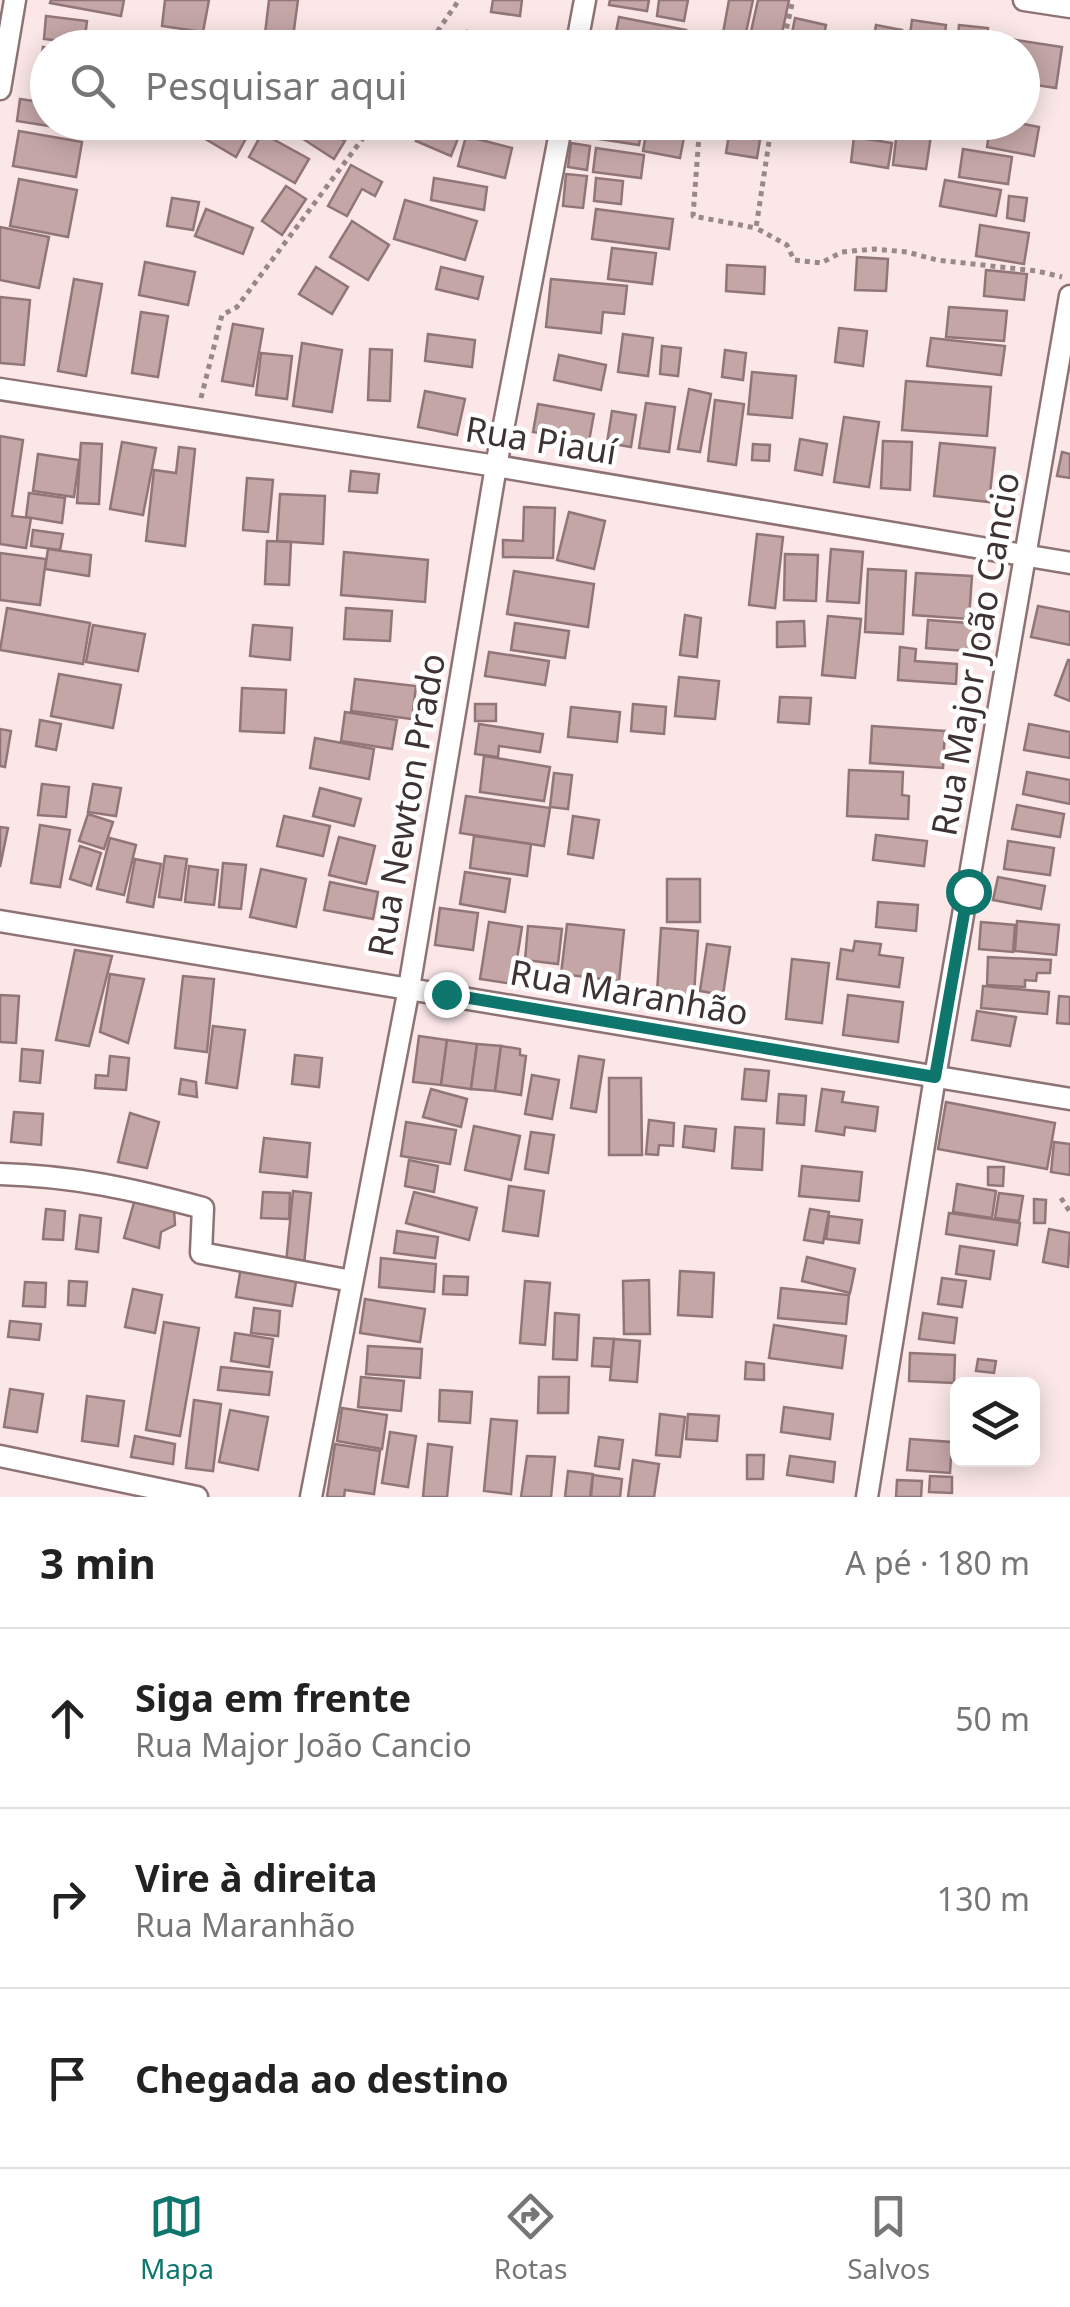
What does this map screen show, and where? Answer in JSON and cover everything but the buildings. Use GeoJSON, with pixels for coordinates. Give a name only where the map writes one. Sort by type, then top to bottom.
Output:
{"type":"FeatureCollection","features":[{"type":"Feature","properties":{"kind":"street"},"geometry":{"type":"LineString","coordinates":[[0,89],[15,0]]}},
{"type":"Feature","properties":{"kind":"street"},"geometry":{"type":"LineString","coordinates":[[579,30],[585,0]]}},
{"type":"Feature","properties":{"kind":"street"},"geometry":{"type":"LineString","coordinates":[[1024,0],[1070,8]]}},
{"type":"Feature","properties":{"kind":"street","name":"Rua Newton Prado"},"geometry":{"type":"LineString","coordinates":[[311,1497],[409,988],[496,466],[559,140]]}},
{"type":"Feature","properties":{"kind":"street","name":"Rua Major João Cancio"},"geometry":{"type":"LineString","coordinates":[[866,1497],[1070,296]]}},
{"type":"Feature","properties":{"kind":"street","name":"Rua Piauí"},"geometry":{"type":"LineString","coordinates":[[0,389],[496,466],[1070,564]]}},
{"type":"Feature","properties":{"kind":"street","name":"Rua Maranhão"},"geometry":{"type":"LineString","coordinates":[[0,921],[1070,1099]]}},
{"type":"Feature","properties":{"kind":"street"},"geometry":{"type":"LineString","coordinates":[[0,1174],[88,1181],[203,1208],[200,1254],[352,1281]]}},
{"type":"Feature","properties":{"kind":"street"},"geometry":{"type":"LineString","coordinates":[[0,1456],[197,1497]]}},
{"type":"Feature","properties":{"kind":"path"},"geometry":{"type":"LineString","coordinates":[[438,30],[458,0]]}},
{"type":"Feature","properties":{"kind":"path"},"geometry":{"type":"LineString","coordinates":[[786,30],[792,0]]}},
{"type":"Feature","properties":{"kind":"path"},"geometry":{"type":"LineString","coordinates":[[196,420],[222,315],[236,307],[362,140]]}},
{"type":"Feature","properties":{"kind":"path"},"geometry":{"type":"LineString","coordinates":[[698,140],[692,216],[756,228],[787,244],[794,260],[820,263],[842,252],[874,249],[1070,278]]}},
{"type":"Feature","properties":{"kind":"path"},"geometry":{"type":"LineString","coordinates":[[756,228],[769,140]]}},
{"type":"Feature","properties":{"kind":"path"},"geometry":{"type":"LineString","coordinates":[[1061,1198],[1070,1212]]}},
{"type":"Feature","properties":{"kind":"route"},"geometry":{"type":"LineString","coordinates":[[446,994],[935,1077],[968,891]]}}]}
